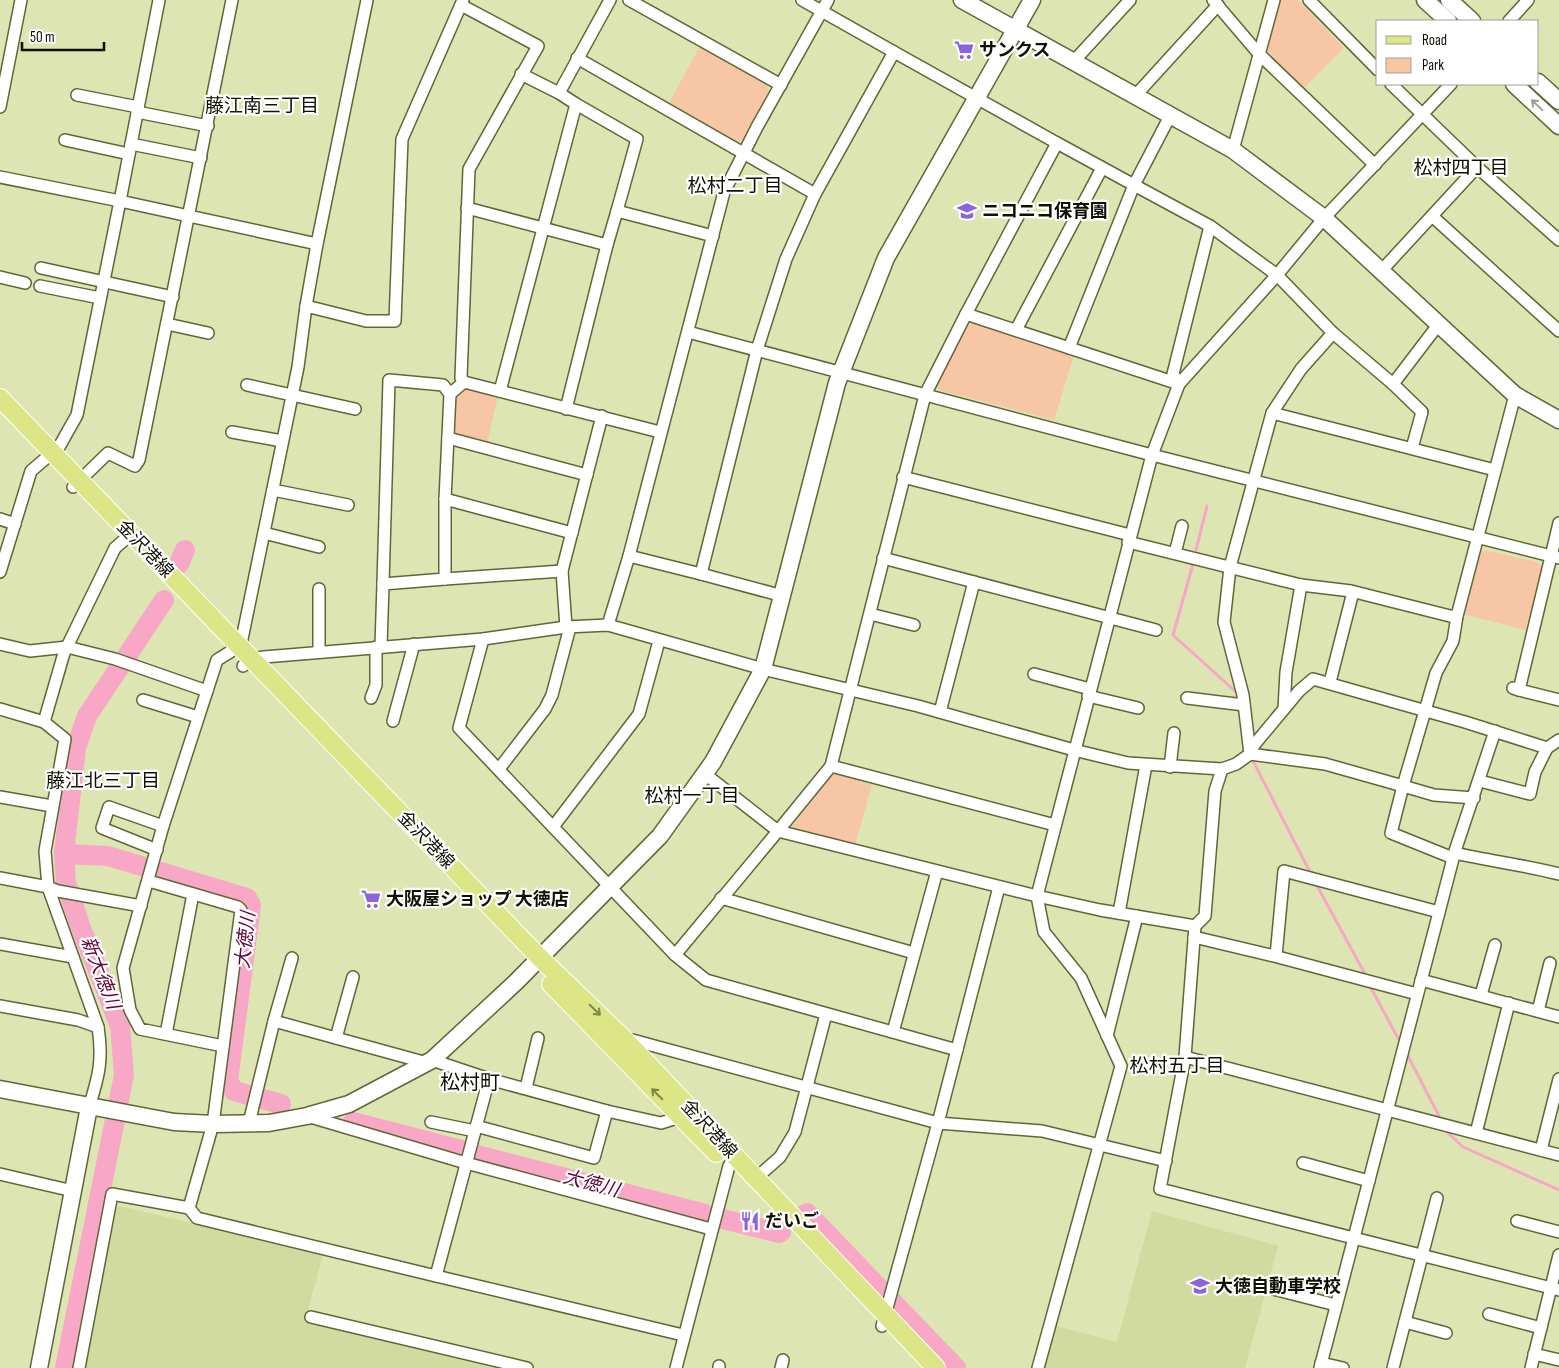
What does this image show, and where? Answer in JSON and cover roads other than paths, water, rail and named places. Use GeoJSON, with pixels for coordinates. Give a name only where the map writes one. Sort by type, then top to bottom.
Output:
{"type":"FeatureCollection","features":[{"type":"Feature","properties":{"kind":"main road","name":"金沢港線"},"geometry":{"type":"LineString","coordinates":[[2,406],[535,962],[732,1162],[887,1310]]}},
{"type":"Feature","properties":{"kind":"main road","name":"金沢港線"},"geometry":{"type":"LineString","coordinates":[[535,962],[623,1038],[684,1112]]}},
{"type":"Feature","properties":{"kind":"main road","name":"金沢港線"},"geometry":{"type":"LineString","coordinates":[[732,1162],[755,1179],[887,1310],[931,1368]]}},
{"type":"Feature","properties":{"kind":"street"},"geometry":{"type":"LineString","coordinates":[[0,107],[21,0]]}},
{"type":"Feature","properties":{"kind":"street"},"geometry":{"type":"LineString","coordinates":[[0,572],[31,471],[50,456],[77,415],[159,0]]}},
{"type":"Feature","properties":{"kind":"street"},"geometry":{"type":"LineString","coordinates":[[76,484],[108,453],[135,466],[139,460],[190,216],[232,0]]}},
{"type":"Feature","properties":{"kind":"street"},"geometry":{"type":"LineString","coordinates":[[223,1046],[140,1029],[130,1010],[123,968],[163,826],[217,660],[242,639],[292,394],[306,306],[367,0]]}},
{"type":"Feature","properties":{"kind":"street"},"geometry":{"type":"LineString","coordinates":[[559,94],[610,0]]}},
{"type":"Feature","properties":{"kind":"street"},"geometry":{"type":"LineString","coordinates":[[629,0],[781,85]]}},
{"type":"Feature","properties":{"kind":"street"},"geometry":{"type":"LineString","coordinates":[[802,0],[1102,168],[1210,226],[1277,275],[1333,333],[1393,384],[1422,412],[1412,448]]}},
{"type":"Feature","properties":{"kind":"street"},"geometry":{"type":"LineString","coordinates":[[608,625],[629,556],[724,192],[742,153],[828,0]]}},
{"type":"Feature","properties":{"kind":"street"},"geometry":{"type":"LineString","coordinates":[[962,0],[1233,150],[1324,218],[1515,394],[1559,420]]}},
{"type":"Feature","properties":{"kind":"street"},"geometry":{"type":"LineString","coordinates":[[0,1089],[174,1122],[213,1124],[269,1122],[307,1116],[349,1104],[430,1062],[464,1032],[660,836],[705,774],[763,669],[841,371],[886,258],[1014,28],[1032,0]]}},
{"type":"Feature","properties":{"kind":"street"},"geometry":{"type":"LineString","coordinates":[[1074,61],[1130,0]]}},
{"type":"Feature","properties":{"kind":"street"},"geometry":{"type":"LineString","coordinates":[[1233,150],[1274,0]]}},
{"type":"Feature","properties":{"kind":"street"},"geometry":{"type":"LineString","coordinates":[[1309,0],[1376,68]]}},
{"type":"Feature","properties":{"kind":"street"},"geometry":{"type":"LineString","coordinates":[[1425,0],[1447,20]]}},
{"type":"Feature","properties":{"kind":"street"},"geometry":{"type":"LineString","coordinates":[[1449,0],[1471,20]]}},
{"type":"Feature","properties":{"kind":"street"},"geometry":{"type":"LineString","coordinates":[[1510,20],[1528,0]]}},
{"type":"Feature","properties":{"kind":"street"},"geometry":{"type":"LineString","coordinates":[[1135,96],[1216,2],[1259,54],[1375,165]]}},
{"type":"Feature","properties":{"kind":"street"},"geometry":{"type":"LineString","coordinates":[[306,306],[366,321],[395,321],[402,138],[462,3],[538,46],[468,169],[461,378],[464,382],[566,409],[572,408],[660,432]]}},
{"type":"Feature","properties":{"kind":"street"},"geometry":{"type":"LineString","coordinates":[[701,574],[757,350],[786,259],[815,194],[894,52]]}},
{"type":"Feature","properties":{"kind":"street"},"geometry":{"type":"LineString","coordinates":[[577,58],[815,194]]}},
{"type":"Feature","properties":{"kind":"street"},"geometry":{"type":"LineString","coordinates":[[521,74],[636,139],[566,409]]}},
{"type":"Feature","properties":{"kind":"street"},"geometry":{"type":"LineString","coordinates":[[1539,83],[1559,101]]}},
{"type":"Feature","properties":{"kind":"street"},"geometry":{"type":"LineString","coordinates":[[1392,85],[1477,167],[1559,240]]}},
{"type":"Feature","properties":{"kind":"street"},"geometry":{"type":"LineString","coordinates":[[1038,1368],[1120,1066],[1081,978],[1044,932],[1037,896],[1152,455],[1179,384],[1277,275],[1324,218],[1450,85]]}},
{"type":"Feature","properties":{"kind":"street"},"geometry":{"type":"LineString","coordinates":[[1515,85],[1559,126]]}},
{"type":"Feature","properties":{"kind":"street"},"geometry":{"type":"LineString","coordinates":[[77,95],[208,126]]}},
{"type":"Feature","properties":{"kind":"street"},"geometry":{"type":"LineString","coordinates":[[500,391],[576,104]]}},
{"type":"Feature","properties":{"kind":"street"},"geometry":{"type":"LineString","coordinates":[[1069,348],[1134,185],[1170,116]]}},
{"type":"Feature","properties":{"kind":"street"},"geometry":{"type":"LineString","coordinates":[[65,140],[201,158]]}},
{"type":"Feature","properties":{"kind":"street"},"geometry":{"type":"LineString","coordinates":[[675,955],[831,766],[925,395],[1057,143]]}},
{"type":"Feature","properties":{"kind":"street"},"geometry":{"type":"LineString","coordinates":[[1382,270],[1477,167]]}},
{"type":"Feature","properties":{"kind":"street"},"geometry":{"type":"LineString","coordinates":[[1016,330],[1102,168]]}},
{"type":"Feature","properties":{"kind":"street"},"geometry":{"type":"LineString","coordinates":[[0,177],[318,244]]}},
{"type":"Feature","properties":{"kind":"street"},"geometry":{"type":"LineString","coordinates":[[467,208],[607,245]]}},
{"type":"Feature","properties":{"kind":"street"},"geometry":{"type":"LineString","coordinates":[[617,211],[713,236]]}},
{"type":"Feature","properties":{"kind":"street"},"geometry":{"type":"LineString","coordinates":[[1432,216],[1559,331]]}},
{"type":"Feature","properties":{"kind":"street"},"geometry":{"type":"LineString","coordinates":[[1179,384],[1173,374],[1210,226]]}},
{"type":"Feature","properties":{"kind":"street"},"geometry":{"type":"LineString","coordinates":[[41,268],[173,297]]}},
{"type":"Feature","properties":{"kind":"street"},"geometry":{"type":"LineString","coordinates":[[0,277],[25,282]]}},
{"type":"Feature","properties":{"kind":"street"},"geometry":{"type":"LineString","coordinates":[[40,286],[100,298]]}},
{"type":"Feature","properties":{"kind":"street"},"geometry":{"type":"LineString","coordinates":[[966,314],[1179,384]]}},
{"type":"Feature","properties":{"kind":"street"},"geometry":{"type":"LineString","coordinates":[[167,324],[208,333]]}},
{"type":"Feature","properties":{"kind":"street"},"geometry":{"type":"LineString","coordinates":[[1393,384],[1438,325]]}},
{"type":"Feature","properties":{"kind":"street"},"geometry":{"type":"LineString","coordinates":[[688,332],[1254,482],[1555,557]]}},
{"type":"Feature","properties":{"kind":"street"},"geometry":{"type":"LineString","coordinates":[[1250,754],[1244,705],[1224,622],[1230,567],[1272,413],[1301,369],[1333,333]]}},
{"type":"Feature","properties":{"kind":"street"},"geometry":{"type":"LineString","coordinates":[[371,698],[376,685],[383,584],[389,380],[443,385],[450,394],[445,499],[445,579]]}},
{"type":"Feature","properties":{"kind":"street"},"geometry":{"type":"LineString","coordinates":[[450,394],[464,382]]}},
{"type":"Feature","properties":{"kind":"street"},"geometry":{"type":"LineString","coordinates":[[247,385],[355,409]]}},
{"type":"Feature","properties":{"kind":"street"},"geometry":{"type":"LineString","coordinates":[[1515,394],[1457,616],[1453,640],[1436,673],[1402,786],[1391,833],[1454,855],[1498,863],[1522,865],[1559,874]]}},
{"type":"Feature","properties":{"kind":"street"},"geometry":{"type":"LineString","coordinates":[[1272,413],[1495,470]]}},
{"type":"Feature","properties":{"kind":"street"},"geometry":{"type":"LineString","coordinates":[[499,770],[544,709],[552,695],[568,627],[562,571],[602,416]]}},
{"type":"Feature","properties":{"kind":"street"},"geometry":{"type":"LineString","coordinates":[[232,432],[282,442]]}},
{"type":"Feature","properties":{"kind":"street"},"geometry":{"type":"LineString","coordinates":[[448,438],[587,475]]}},
{"type":"Feature","properties":{"kind":"street"},"geometry":{"type":"LineString","coordinates":[[903,477],[1129,538],[1176,553],[1300,585],[1353,592],[1450,616],[1457,616]]}},
{"type":"Feature","properties":{"kind":"street"},"geometry":{"type":"LineString","coordinates":[[273,490],[348,505]]}},
{"type":"Feature","properties":{"kind":"street"},"geometry":{"type":"LineString","coordinates":[[445,499],[572,533]]}},
{"type":"Feature","properties":{"kind":"street"},"geometry":{"type":"LineString","coordinates":[[0,519],[15,524]]}},
{"type":"Feature","properties":{"kind":"street"},"geometry":{"type":"LineString","coordinates":[[1559,523],[1555,557],[1516,689],[1559,700]]}},
{"type":"Feature","properties":{"kind":"street"},"geometry":{"type":"LineString","coordinates":[[1176,553],[1182,526]]}},
{"type":"Feature","properties":{"kind":"street"},"geometry":{"type":"LineString","coordinates":[[264,533],[319,547]]}},
{"type":"Feature","properties":{"kind":"street"},"geometry":{"type":"LineString","coordinates":[[44,722],[67,647],[114,548],[127,537]]}},
{"type":"Feature","properties":{"kind":"street"},"geometry":{"type":"LineString","coordinates":[[629,556],[783,596]]}},
{"type":"Feature","properties":{"kind":"street"},"geometry":{"type":"LineString","coordinates":[[884,558],[1156,630]]}},
{"type":"Feature","properties":{"kind":"street"},"geometry":{"type":"LineString","coordinates":[[383,584],[562,571]]}},
{"type":"Feature","properties":{"kind":"street"},"geometry":{"type":"LineString","coordinates":[[940,712],[974,582]]}},
{"type":"Feature","properties":{"kind":"street"},"geometry":{"type":"LineString","coordinates":[[1284,709],[1286,672],[1300,585]]}},
{"type":"Feature","properties":{"kind":"street"},"geometry":{"type":"LineString","coordinates":[[319,589],[319,652]]}},
{"type":"Feature","properties":{"kind":"street"},"geometry":{"type":"LineString","coordinates":[[1330,682],[1353,592]]}},
{"type":"Feature","properties":{"kind":"street"},"geometry":{"type":"LineString","coordinates":[[870,614],[914,625]]}},
{"type":"Feature","properties":{"kind":"street"},"geometry":{"type":"LineString","coordinates":[[247,662],[319,652],[483,639],[568,627],[608,625],[763,669],[940,712],[1074,750],[1146,766],[1222,769],[1236,764],[1250,754],[1254,745],[1298,691],[1313,679],[1330,682],[1426,710],[1547,748]]}},
{"type":"Feature","properties":{"kind":"street"},"geometry":{"type":"LineString","coordinates":[[483,639],[459,728],[675,955],[706,980],[957,1050]]}},
{"type":"Feature","properties":{"kind":"street"},"geometry":{"type":"LineString","coordinates":[[553,827],[640,714],[659,641]]}},
{"type":"Feature","properties":{"kind":"street"},"geometry":{"type":"LineString","coordinates":[[0,644],[30,651],[67,647],[114,659],[207,691]]}},
{"type":"Feature","properties":{"kind":"street"},"geometry":{"type":"LineString","coordinates":[[392,721],[414,644]]}},
{"type":"Feature","properties":{"kind":"street"},"geometry":{"type":"LineString","coordinates":[[1034,674],[1138,708]]}},
{"type":"Feature","properties":{"kind":"street"},"geometry":{"type":"LineString","coordinates":[[1187,698],[1244,705]]}},
{"type":"Feature","properties":{"kind":"street"},"geometry":{"type":"LineString","coordinates":[[143,700],[198,717]]}},
{"type":"Feature","properties":{"kind":"street"},"geometry":{"type":"LineString","coordinates":[[0,709],[44,722],[66,739],[45,851],[53,889],[72,957],[98,1027],[102,1052],[97,1081],[89,1107],[39,1368]]}},
{"type":"Feature","properties":{"kind":"street"},"geometry":{"type":"LineString","coordinates":[[1343,1368],[1321,1365],[1454,855],[1495,732]]}},
{"type":"Feature","properties":{"kind":"street"},"geometry":{"type":"LineString","coordinates":[[1170,767],[1174,733]]}},
{"type":"Feature","properties":{"kind":"street"},"geometry":{"type":"LineString","coordinates":[[1480,781],[1530,794],[1535,772],[1547,748],[1559,740]]}},
{"type":"Feature","properties":{"kind":"street"},"geometry":{"type":"LineString","coordinates":[[1250,754],[1325,764],[1434,795],[1474,798]]}},
{"type":"Feature","properties":{"kind":"street"},"geometry":{"type":"LineString","coordinates":[[831,766],[1055,825]]}},
{"type":"Feature","properties":{"kind":"street"},"geometry":{"type":"LineString","coordinates":[[1119,913],[1146,766]]}},
{"type":"Feature","properties":{"kind":"street"},"geometry":{"type":"LineString","coordinates":[[1222,769],[1215,791],[1206,916],[1194,932],[1185,1057],[1160,1189],[1555,1289]]}},
{"type":"Feature","properties":{"kind":"street"},"geometry":{"type":"LineString","coordinates":[[705,774],[778,831],[1037,896],[1138,916],[1417,994]]}},
{"type":"Feature","properties":{"kind":"street"},"geometry":{"type":"LineString","coordinates":[[0,797],[52,806]]}},
{"type":"Feature","properties":{"kind":"street"},"geometry":{"type":"LineString","coordinates":[[157,850],[102,828],[109,807],[163,826]]}},
{"type":"Feature","properties":{"kind":"street"},"geometry":{"type":"LineString","coordinates":[[892,1032],[937,871]]}},
{"type":"Feature","properties":{"kind":"street"},"geometry":{"type":"LineString","coordinates":[[1276,956],[1284,871],[1439,912]]}},
{"type":"Feature","properties":{"kind":"street"},"geometry":{"type":"LineString","coordinates":[[151,873],[193,894],[238,907],[241,910],[213,1124],[189,1208]]}},
{"type":"Feature","properties":{"kind":"street"},"geometry":{"type":"LineString","coordinates":[[0,878],[141,906]]}},
{"type":"Feature","properties":{"kind":"street"},"geometry":{"type":"LineString","coordinates":[[887,1310],[999,887]]}},
{"type":"Feature","properties":{"kind":"street"},"geometry":{"type":"LineString","coordinates":[[166,1034],[193,894]]}},
{"type":"Feature","properties":{"kind":"street"},"geometry":{"type":"LineString","coordinates":[[721,898],[914,953]]}},
{"type":"Feature","properties":{"kind":"street"},"geometry":{"type":"LineString","coordinates":[[1107,1036],[1138,916]]}},
{"type":"Feature","properties":{"kind":"street"},"geometry":{"type":"LineString","coordinates":[[0,944],[72,957]]}},
{"type":"Feature","properties":{"kind":"street"},"geometry":{"type":"LineString","coordinates":[[1481,995],[1495,945]]}},
{"type":"Feature","properties":{"kind":"street"},"geometry":{"type":"LineString","coordinates":[[249,1123],[274,1021],[292,958]]}},
{"type":"Feature","properties":{"kind":"street"},"geometry":{"type":"LineString","coordinates":[[1538,1011],[1550,963]]}},
{"type":"Feature","properties":{"kind":"street"},"geometry":{"type":"LineString","coordinates":[[336,1038],[353,976]]}},
{"type":"Feature","properties":{"kind":"street"},"geometry":{"type":"LineString","coordinates":[[1421,980],[1559,1017]]}},
{"type":"Feature","properties":{"kind":"street"},"geometry":{"type":"LineString","coordinates":[[1476,1133],[1510,1004]]}},
{"type":"Feature","properties":{"kind":"street"},"geometry":{"type":"LineString","coordinates":[[0,1006],[78,1020],[98,1027]]}},
{"type":"Feature","properties":{"kind":"street"},"geometry":{"type":"LineString","coordinates":[[755,1179],[780,1157],[795,1132],[826,1014]]}},
{"type":"Feature","properties":{"kind":"street"},"geometry":{"type":"LineString","coordinates":[[274,1021],[607,1111],[661,1123],[684,1112]]}},
{"type":"Feature","properties":{"kind":"street"},"geometry":{"type":"LineString","coordinates":[[526,1088],[538,1038]]}},
{"type":"Feature","properties":{"kind":"street"},"geometry":{"type":"LineString","coordinates":[[623,1038],[938,1123],[1042,1131],[1166,1161]]}},
{"type":"Feature","properties":{"kind":"street"},"geometry":{"type":"LineString","coordinates":[[1185,1057],[1559,1155]]}},
{"type":"Feature","properties":{"kind":"street"},"geometry":{"type":"LineString","coordinates":[[436,1276],[489,1079]]}},
{"type":"Feature","properties":{"kind":"street"},"geometry":{"type":"LineString","coordinates":[[1541,1150],[1559,1079]]}},
{"type":"Feature","properties":{"kind":"street"},"geometry":{"type":"LineString","coordinates":[[431,1122],[476,1128],[594,1158],[607,1111]]}},
{"type":"Feature","properties":{"kind":"street"},"geometry":{"type":"LineString","coordinates":[[307,1116],[466,1163],[711,1229]]}},
{"type":"Feature","properties":{"kind":"street"},"geometry":{"type":"LineString","coordinates":[[676,1368],[711,1229],[732,1162]]}},
{"type":"Feature","properties":{"kind":"street"},"geometry":{"type":"LineString","coordinates":[[1303,1163],[1369,1181]]}},
{"type":"Feature","properties":{"kind":"street"},"geometry":{"type":"LineString","coordinates":[[0,1174],[73,1192]]}},
{"type":"Feature","properties":{"kind":"street"},"geometry":{"type":"LineString","coordinates":[[79,1368],[112,1194],[189,1208],[197,1218],[684,1335]]}},
{"type":"Feature","properties":{"kind":"street"},"geometry":{"type":"LineString","coordinates":[[1393,1368],[1437,1198]]}},
{"type":"Feature","properties":{"kind":"street"},"geometry":{"type":"LineString","coordinates":[[1517,1221],[1559,1232]]}},
{"type":"Feature","properties":{"kind":"street"},"geometry":{"type":"LineString","coordinates":[[1531,1368],[1541,1328],[1555,1289],[1559,1255]]}},
{"type":"Feature","properties":{"kind":"street"},"geometry":{"type":"LineString","coordinates":[[1273,1289],[1336,1305]]}},
{"type":"Feature","properties":{"kind":"street"},"geometry":{"type":"LineString","coordinates":[[1489,1314],[1541,1328]]}},
{"type":"Feature","properties":{"kind":"street"},"geometry":{"type":"LineString","coordinates":[[312,1317],[527,1368]]}},
{"type":"Feature","properties":{"kind":"street"},"geometry":{"type":"LineString","coordinates":[[1405,1322],[1446,1333]]}},
{"type":"Feature","properties":{"kind":"street"},"geometry":{"type":"LineString","coordinates":[[1534,1354],[1559,1360]]}},
{"type":"Feature","properties":{"kind":"waterway"},"geometry":{"type":"LineString","coordinates":[[1196,550],[1207,506]]}},
{"type":"Feature","properties":{"kind":"waterway","name":"新大徳川"},"geometry":{"type":"LineString","coordinates":[[179,564],[185,550]]}},
{"type":"Feature","properties":{"kind":"waterway"},"geometry":{"type":"LineString","coordinates":[[1193,564],[1173,635],[1236,692]]}},
{"type":"Feature","properties":{"kind":"waterway","name":"新大徳川"},"geometry":{"type":"LineString","coordinates":[[65,1368],[124,1075],[120,1026],[81,928],[66,883],[64,854],[76,748],[87,716],[164,600]]}},
{"type":"Feature","properties":{"kind":"waterway"},"geometry":{"type":"LineString","coordinates":[[1252,759],[1312,876]]}},
{"type":"Feature","properties":{"kind":"waterway","name":"大徳川"},"geometry":{"type":"LineString","coordinates":[[64,854],[108,856],[247,898],[251,905],[228,1081],[234,1091],[281,1104]]}},
{"type":"Feature","properties":{"kind":"waterway"},"geometry":{"type":"LineString","coordinates":[[1316,884],[1364,972]]}},
{"type":"Feature","properties":{"kind":"waterway"},"geometry":{"type":"LineString","coordinates":[[1371,988],[1399,1040]]}},
{"type":"Feature","properties":{"kind":"waterway"},"geometry":{"type":"LineString","coordinates":[[1408,1056],[1439,1116]]}},
{"type":"Feature","properties":{"kind":"waterway","name":"大徳川"},"geometry":{"type":"LineString","coordinates":[[353,1122],[465,1151]]}},
{"type":"Feature","properties":{"kind":"waterway"},"geometry":{"type":"LineString","coordinates":[[1446,1131],[1463,1147],[1559,1190]]}},
{"type":"Feature","properties":{"kind":"waterway","name":"大徳川"},"geometry":{"type":"LineString","coordinates":[[477,1155],[705,1214]]}},
{"type":"Feature","properties":{"kind":"waterway","name":"大徳川"},"geometry":{"type":"LineString","coordinates":[[804,1215],[807,1213],[956,1368]]}},
{"type":"Feature","properties":{"kind":"waterway","name":"大徳川"},"geometry":{"type":"LineString","coordinates":[[719,1218],[781,1232]]}},
{"type":"Feature","properties":{"kind":"place","name":"サンクス"},"geometry":{"type":"Point","coordinates":[964,50]}},
{"type":"Feature","properties":{"kind":"place","name":"ニコニコ保育園"},"geometry":{"type":"Point","coordinates":[967,211]}},
{"type":"Feature","properties":{"kind":"place","name":"大阪屋ショップ 大徳店"},"geometry":{"type":"Point","coordinates":[371,899]}},
{"type":"Feature","properties":{"kind":"place","name":"だいご"},"geometry":{"type":"Point","coordinates":[750,1221]}},
{"type":"Feature","properties":{"kind":"place","name":"大徳自動車学校"},"geometry":{"type":"Point","coordinates":[1200,1286]}},
{"type":"Feature","properties":{"kind":"district","name":"藤江南三丁目"},"geometry":{"type":"Point","coordinates":[262,106]}},
{"type":"Feature","properties":{"kind":"district","name":"松村四丁目"},"geometry":{"type":"Point","coordinates":[1461,168]}},
{"type":"Feature","properties":{"kind":"district","name":"松村二丁目"},"geometry":{"type":"Point","coordinates":[735,186]}},
{"type":"Feature","properties":{"kind":"district","name":"藤江北三丁目"},"geometry":{"type":"Point","coordinates":[103,781]}},
{"type":"Feature","properties":{"kind":"district","name":"松村一丁目"},"geometry":{"type":"Point","coordinates":[692,796]}},
{"type":"Feature","properties":{"kind":"district","name":"松村五丁目"},"geometry":{"type":"Point","coordinates":[1177,1066]}},
{"type":"Feature","properties":{"kind":"district","name":"松村町"},"geometry":{"type":"Point","coordinates":[470,1083]}}]}
